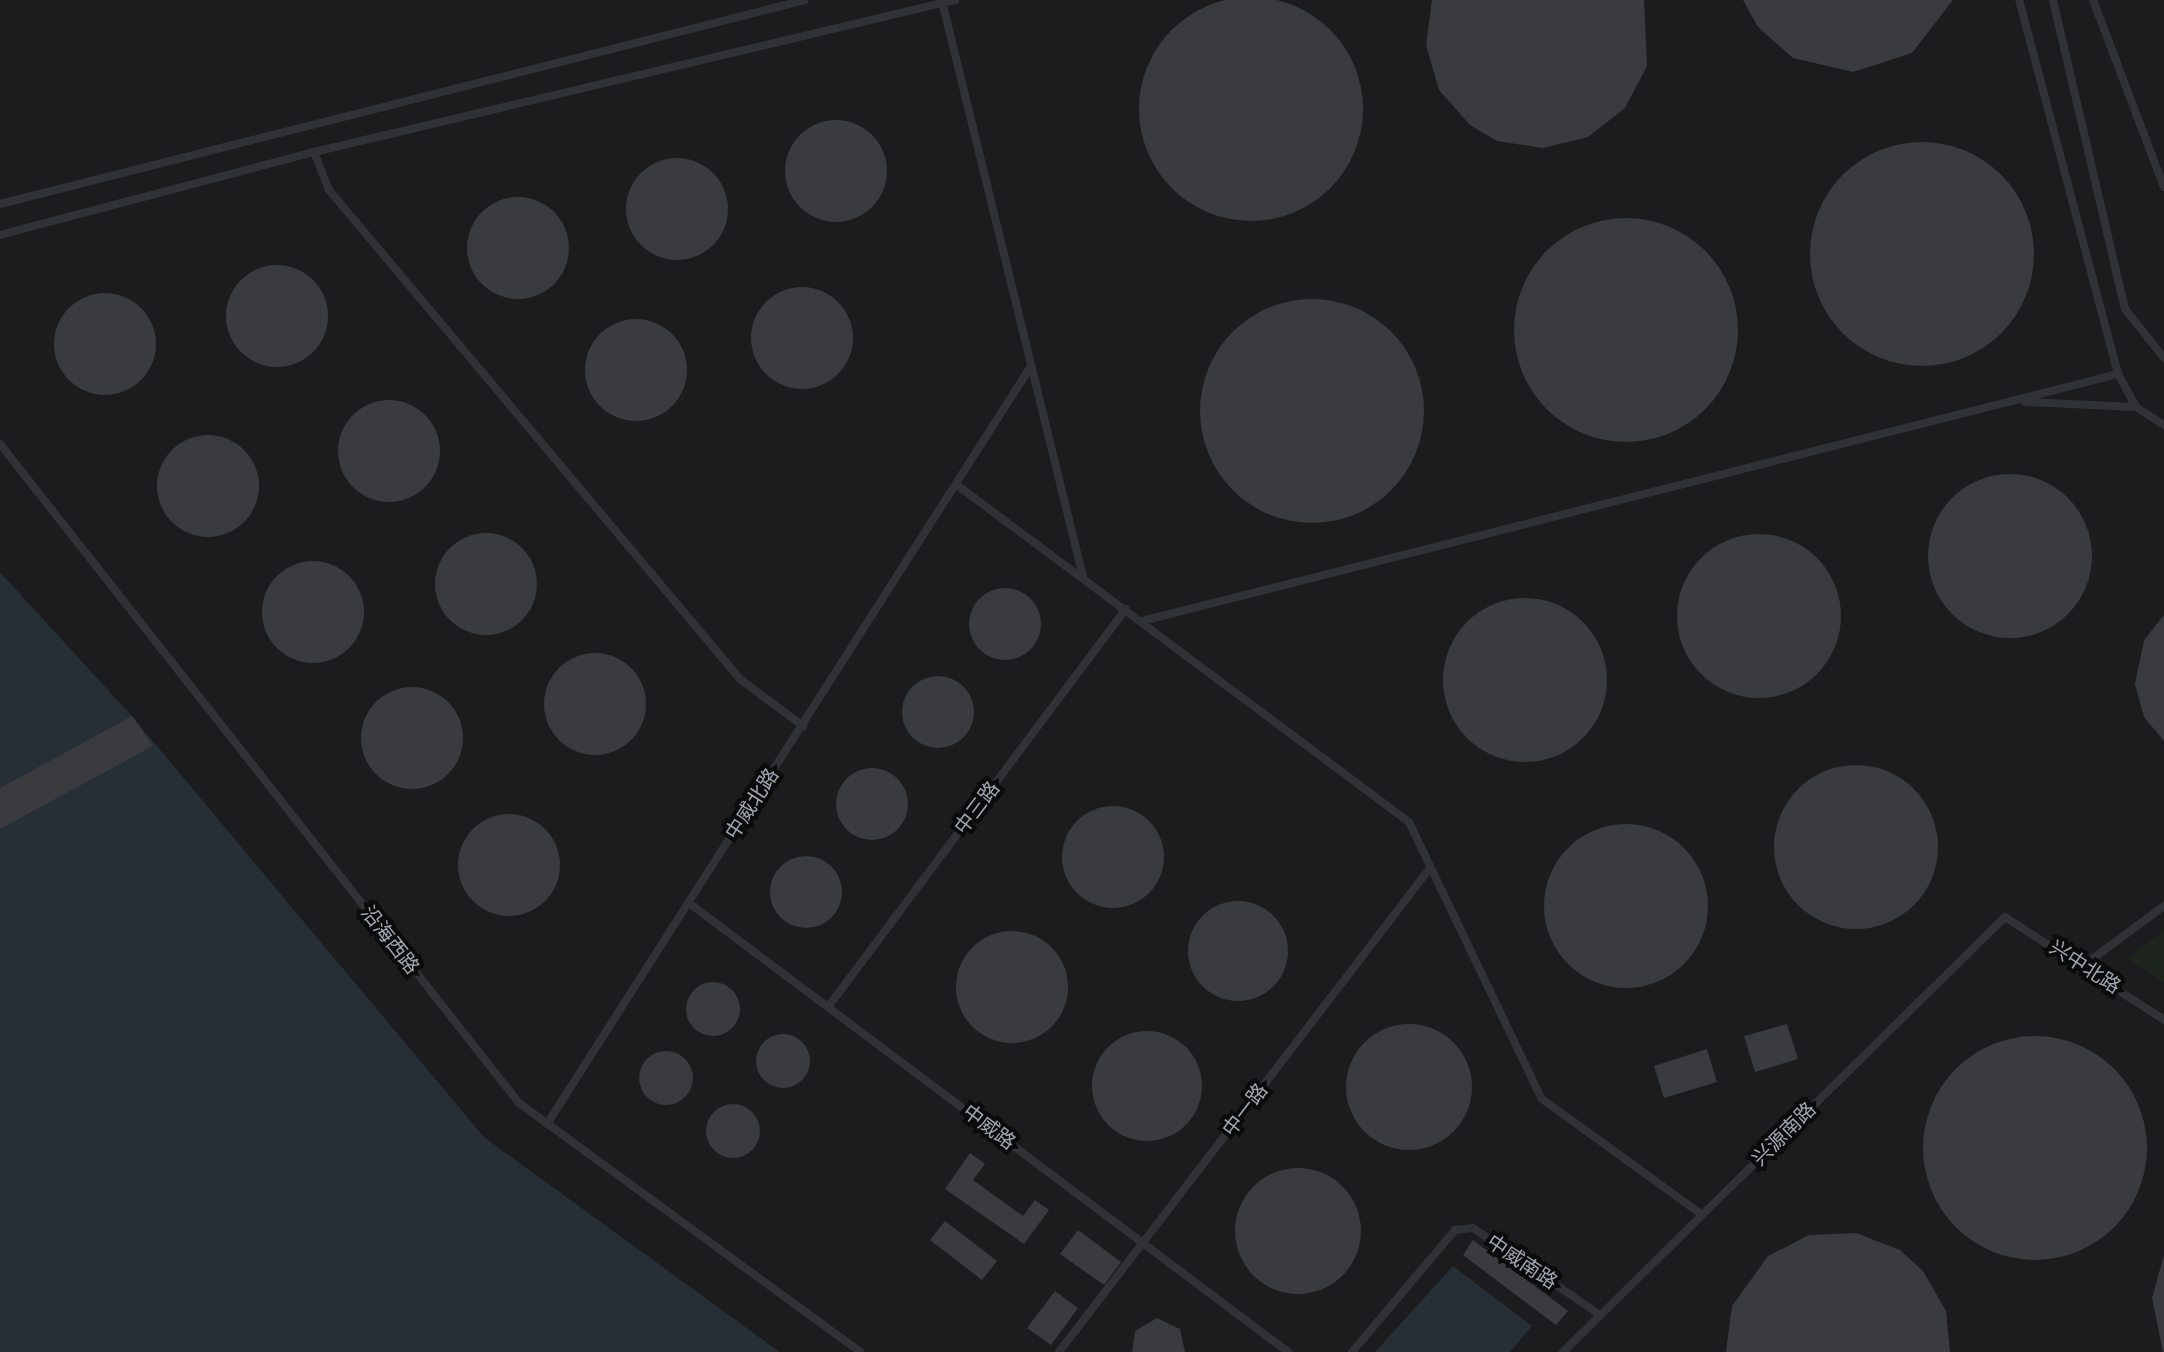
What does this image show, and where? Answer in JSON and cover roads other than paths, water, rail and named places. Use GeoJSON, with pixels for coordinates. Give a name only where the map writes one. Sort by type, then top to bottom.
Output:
{"type":"FeatureCollection","features":[{"type":"Feature","properties":{"kind":"lane"},"geometry":{"type":"LineString","coordinates":[[0,204],[805,0]]}},
{"type":"Feature","properties":{"kind":"lane"},"geometry":{"type":"LineString","coordinates":[[0,235],[314,152],[955,0]]}},
{"type":"Feature","properties":{"kind":"lane"},"geometry":{"type":"LineString","coordinates":[[2019,0],[2118,374],[2136,407],[2164,425]]}},
{"type":"Feature","properties":{"kind":"lane"},"geometry":{"type":"LineString","coordinates":[[2053,0],[2125,309],[2164,358]]}},
{"type":"Feature","properties":{"kind":"lane"},"geometry":{"type":"LineString","coordinates":[[2093,0],[2164,187]]}},
{"type":"Feature","properties":{"kind":"lane"},"geometry":{"type":"LineString","coordinates":[[942,2],[1083,577]]}},
{"type":"Feature","properties":{"kind":"lane"},"geometry":{"type":"LineString","coordinates":[[314,152],[329,190],[740,679],[803,726]]}},
{"type":"Feature","properties":{"kind":"lane","name":"中威北路"},"geometry":{"type":"LineString","coordinates":[[547,1124],[1031,366]]}},
{"type":"Feature","properties":{"kind":"lane"},"geometry":{"type":"LineString","coordinates":[[1142,621],[2118,374]]}},
{"type":"Feature","properties":{"kind":"lane"},"geometry":{"type":"LineString","coordinates":[[2016,402],[2136,407]]}},
{"type":"Feature","properties":{"kind":"lane","name":"沿海西路"},"geometry":{"type":"LineString","coordinates":[[0,444],[519,1103],[861,1352]]}},
{"type":"Feature","properties":{"kind":"lane"},"geometry":{"type":"LineString","coordinates":[[957,485],[1383,798],[1409,822],[1542,1099],[1702,1215]]}},
{"type":"Feature","properties":{"kind":"lane","name":"中三路"},"geometry":{"type":"LineString","coordinates":[[828,1007],[1126,609]]}},
{"type":"Feature","properties":{"kind":"lane","name":"中一路"},"geometry":{"type":"LineString","coordinates":[[1059,1352],[1430,868]]}},
{"type":"Feature","properties":{"kind":"lane","name":"中威路"},"geometry":{"type":"LineString","coordinates":[[689,903],[1288,1352]]}},
{"type":"Feature","properties":{"kind":"lane"},"geometry":{"type":"LineString","coordinates":[[2084,965],[2164,906]]}},
{"type":"Feature","properties":{"kind":"lane","name":"兴源南路"},"geometry":{"type":"LineString","coordinates":[[1563,1352],[2005,917]]}},
{"type":"Feature","properties":{"kind":"lane","name":"兴中北路"},"geometry":{"type":"LineString","coordinates":[[2005,917],[2084,965],[2164,1020]]}},
{"type":"Feature","properties":{"kind":"lane","name":"中威南路"},"geometry":{"type":"LineString","coordinates":[[1352,1352],[1455,1230],[1473,1228],[1600,1315]]}}]}
